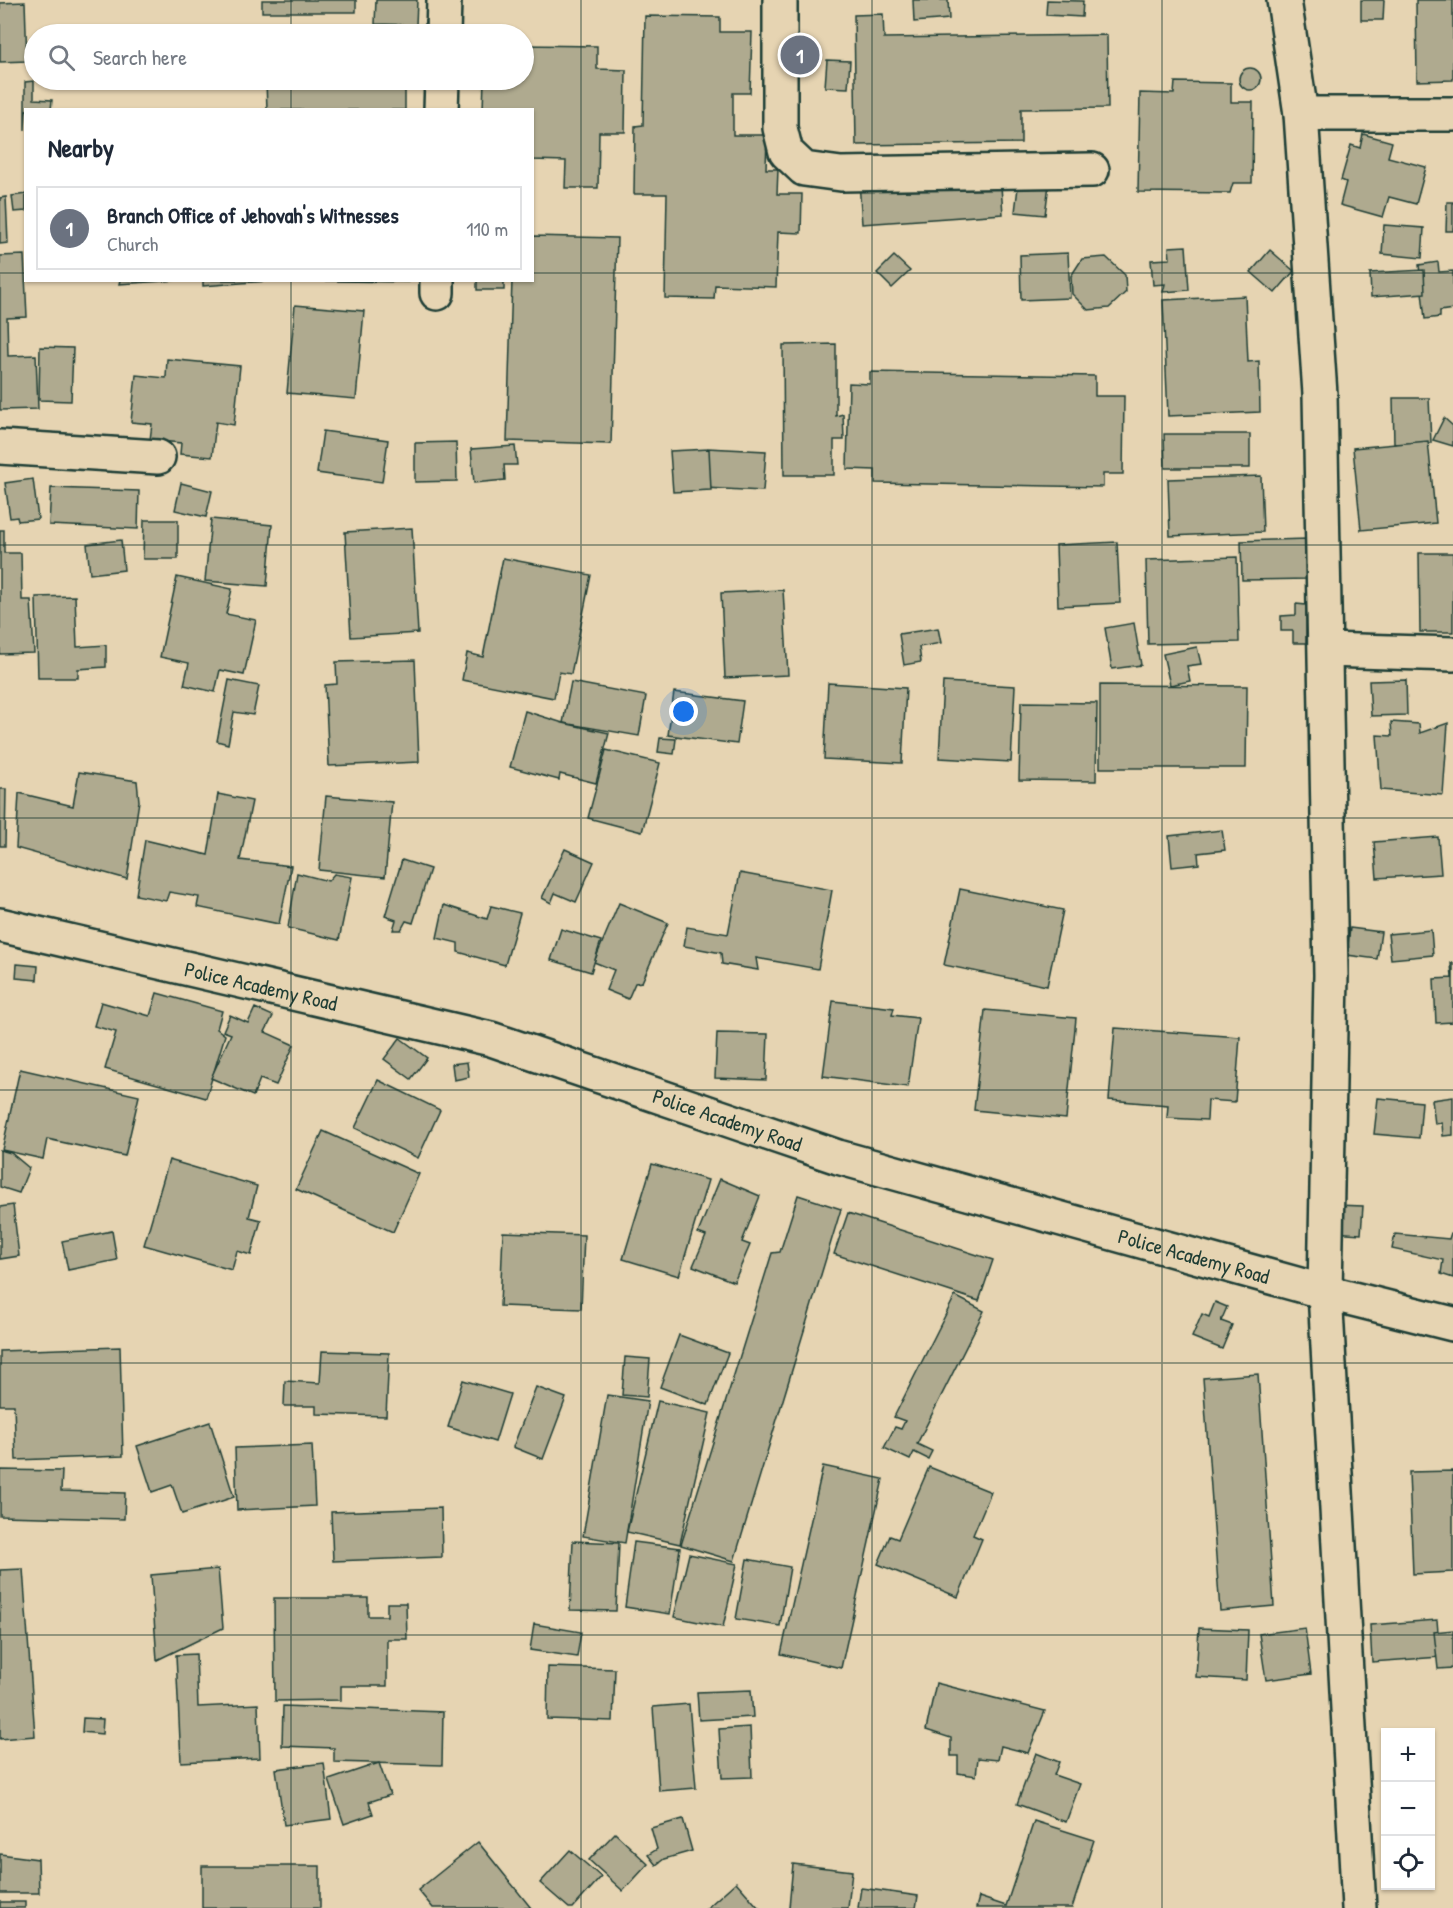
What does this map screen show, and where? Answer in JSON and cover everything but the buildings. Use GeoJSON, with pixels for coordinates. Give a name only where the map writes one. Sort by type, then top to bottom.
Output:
{"type":"FeatureCollection","features":[{"type":"Feature","properties":{"kind":"street"},"geometry":{"type":"LineString","coordinates":[[443,24],[444,0]]}},
{"type":"Feature","properties":{"kind":"street"},"geometry":{"type":"LineString","coordinates":[[780,0],[780,128],[786,152],[804,170],[841,174],[1092,170]]}},
{"type":"Feature","properties":{"kind":"street"},"geometry":{"type":"LineString","coordinates":[[1284,0],[1301,114],[1320,394],[1331,975],[1325,1292],[1359,1908]]}},
{"type":"Feature","properties":{"kind":"street"},"geometry":{"type":"LineString","coordinates":[[441,108],[442,90]]}},
{"type":"Feature","properties":{"kind":"street"},"geometry":{"type":"LineString","coordinates":[[1301,114],[1453,114]]}},
{"type":"Feature","properties":{"kind":"street"},"geometry":{"type":"LineString","coordinates":[[0,447],[158,458]]}},
{"type":"Feature","properties":{"kind":"street"},"geometry":{"type":"LineString","coordinates":[[1326,650],[1453,654]]}},
{"type":"Feature","properties":{"kind":"street","name":"Police Academy Road"},"geometry":{"type":"LineString","coordinates":[[0,926],[491,1039],[838,1157],[1325,1292],[1453,1324]]}},
{"type":"Feature","properties":{"kind":"place","name":"Branch Office of Jehovah's Witnesses"},"geometry":{"type":"Point","coordinates":[800,55]}}]}
